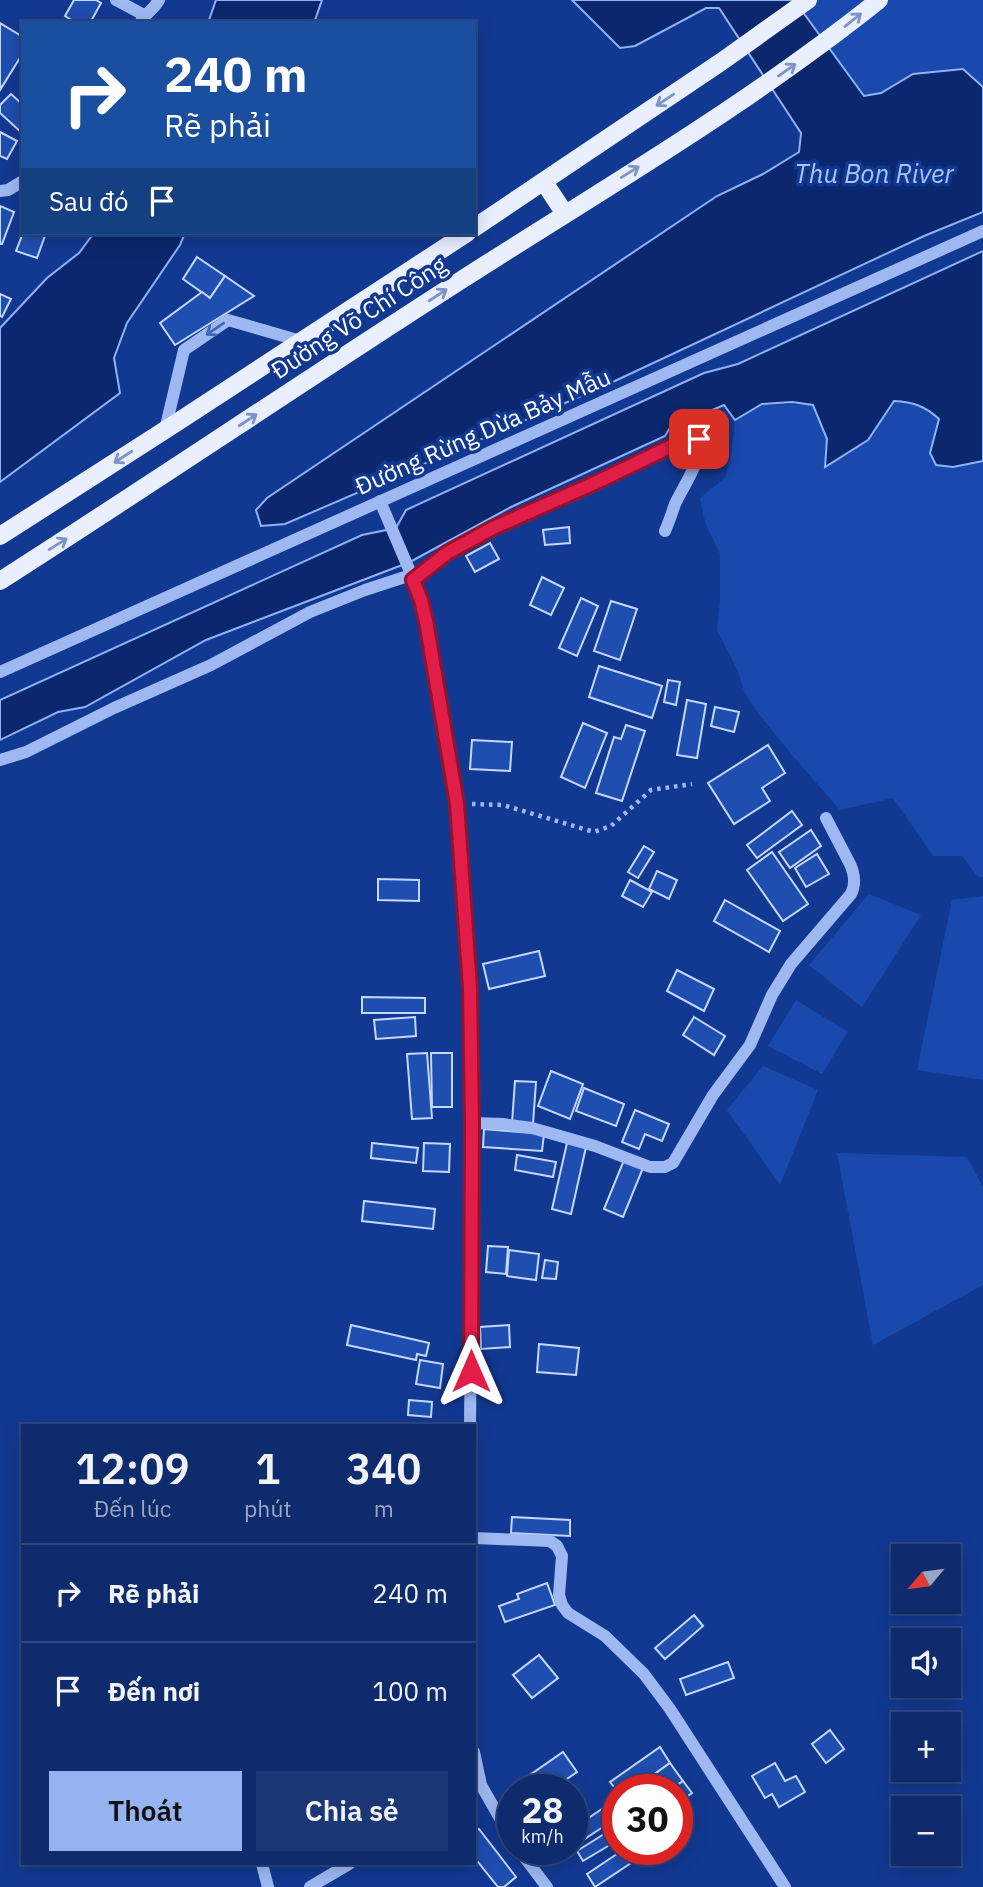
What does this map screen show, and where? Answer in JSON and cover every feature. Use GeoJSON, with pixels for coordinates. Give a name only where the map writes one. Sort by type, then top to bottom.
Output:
{"type":"FeatureCollection","features":[{"type":"Feature","properties":{"kind":"main road","name":"Đường Võ Chí Công"},"geometry":{"type":"LineString","coordinates":[[0,581],[746,99],[828,41],[879,0]]}},
{"type":"Feature","properties":{"kind":"main road"},"geometry":{"type":"LineString","coordinates":[[476,227],[544,183],[806,2]]}},
{"type":"Feature","properties":{"kind":"main road"},"geometry":{"type":"LineString","coordinates":[[544,183],[565,214]]}},
{"type":"Feature","properties":{"kind":"main road","name":"Đường Võ Chí Công"},"geometry":{"type":"LineString","coordinates":[[0,536],[464,235]]}},
{"type":"Feature","properties":{"kind":"street"},"geometry":{"type":"LineString","coordinates":[[116,0],[142,19],[159,0]]}},
{"type":"Feature","properties":{"kind":"street"},"geometry":{"type":"LineString","coordinates":[[0,191],[8,190],[21,182]]}},
{"type":"Feature","properties":{"kind":"street","name":"Đường Rừng Dừa Bảy Mẫu"},"geometry":{"type":"LineString","coordinates":[[0,672],[383,507],[983,231]]}},
{"type":"Feature","properties":{"kind":"street"},"geometry":{"type":"LineString","coordinates":[[165,430],[184,350],[228,320],[301,341]]}},
{"type":"Feature","properties":{"kind":"street"},"geometry":{"type":"LineString","coordinates":[[0,760],[26,752],[114,708],[211,665],[310,612],[410,572],[493,528],[676,444],[699,439],[701,444],[698,456],[665,531]]}},
{"type":"Feature","properties":{"kind":"street"},"geometry":{"type":"LineString","coordinates":[[383,507],[421,600],[457,804],[470,988],[470,1424]]}},
{"type":"Feature","properties":{"kind":"street"},"geometry":{"type":"LineString","coordinates":[[472,1123],[532,1128],[595,1146],[650,1167],[666,1167],[673,1163],[713,1094],[750,1045],[772,995],[791,964],[855,886],[854,872],[826,818]]}},
{"type":"Feature","properties":{"kind":"street"},"geometry":{"type":"LineString","coordinates":[[476,1538],[550,1541],[557,1546],[562,1556],[559,1595],[562,1605],[568,1613],[605,1636],[644,1674],[670,1709],[785,1887]]}},
{"type":"Feature","properties":{"kind":"street"},"geometry":{"type":"LineString","coordinates":[[477,1787],[497,1817]]}},
{"type":"Feature","properties":{"kind":"street"},"geometry":{"type":"LineString","coordinates":[[262,1865],[268,1887]]}},
{"type":"Feature","properties":{"kind":"street"},"geometry":{"type":"LineString","coordinates":[[310,1887],[347,1865]]}},
{"type":"Feature","properties":{"kind":"street"},"geometry":{"type":"LineString","coordinates":[[530,1865],[547,1887]]}},
{"type":"Feature","properties":{"kind":"path"},"geometry":{"type":"LineString","coordinates":[[457,804],[503,805],[594,832],[611,826],[650,790],[692,784]]}},
{"type":"Feature","properties":{"kind":"shaded area"},"geometry":{"type":"Polygon","coordinates":[[[794,0],[983,0],[983,87],[963,69],[913,74],[881,93],[864,96],[794,0]]]}},
{"type":"Feature","properties":{"kind":"shaded area"},"geometry":{"type":"Polygon","coordinates":[[[894,401],[918,405],[939,419],[930,453],[953,467],[983,461],[983,877],[978,877],[962,856],[933,856],[893,798],[840,810],[755,709],[744,691],[738,671],[717,630],[720,554],[705,522],[700,498],[725,478],[735,420],[762,404],[813,405],[827,439],[825,466],[868,440],[894,401]]]}},
{"type":"Feature","properties":{"kind":"shaded area"},"geometry":{"type":"Polygon","coordinates":[[[869,894],[921,915],[862,1007],[809,965],[869,894]]]}},
{"type":"Feature","properties":{"kind":"shaded area"},"geometry":{"type":"Polygon","coordinates":[[[983,896],[983,1080],[917,1070],[952,900],[983,896]]]}},
{"type":"Feature","properties":{"kind":"shaded area"},"geometry":{"type":"Polygon","coordinates":[[[796,1000],[848,1032],[822,1074],[768,1046],[796,1000]]]}},
{"type":"Feature","properties":{"kind":"shaded area"},"geometry":{"type":"Polygon","coordinates":[[[763,1066],[818,1090],[780,1185],[727,1110],[763,1066]]]}},
{"type":"Feature","properties":{"kind":"shaded area"},"geometry":{"type":"Polygon","coordinates":[[[837,1153],[967,1157],[983,1187],[983,1285],[873,1345],[837,1153]]]}},
{"type":"Feature","properties":{"kind":"water"},"geometry":{"type":"Polygon","coordinates":[[[216,0],[322,0],[315,21],[209,21],[216,0]]]}},
{"type":"Feature","properties":{"kind":"water","name":"Thu Bon River"},"geometry":{"type":"Polygon","coordinates":[[[572,0],[794,0],[864,96],[881,93],[913,74],[963,69],[983,87],[983,212],[924,236],[602,387],[285,524],[261,526],[256,510],[267,498],[717,196],[763,174],[799,152],[801,133],[719,8],[706,8],[635,46],[620,48],[572,0]]]}},
{"type":"Feature","properties":{"kind":"water"},"geometry":{"type":"Polygon","coordinates":[[[92,235],[184,235],[127,323],[114,358],[120,393],[0,482],[0,328],[47,278],[79,253],[92,235]]]}},
{"type":"Feature","properties":{"kind":"water"},"geometry":{"type":"Polygon","coordinates":[[[983,251],[983,461],[953,467],[936,465],[930,453],[939,419],[924,408],[907,402],[894,401],[868,440],[825,467],[827,439],[813,405],[792,402],[762,404],[735,420],[724,405],[698,416],[677,416],[665,436],[511,507],[410,562],[206,640],[85,707],[58,712],[0,740],[0,700],[362,535],[396,528],[406,510],[704,373],[738,364],[983,251]]]}},
{"type":"Feature","properties":{"kind":"building"},"geometry":{"type":"Polygon","coordinates":[[[74,0],[96,0],[101,3],[91,21],[73,21],[65,16],[74,0]]]}},
{"type":"Feature","properties":{"kind":"building"},"geometry":{"type":"Polygon","coordinates":[[[0,23],[21,36],[21,56],[0,90],[0,23]]]}},
{"type":"Feature","properties":{"kind":"building"},"geometry":{"type":"Polygon","coordinates":[[[11,94],[21,103],[21,132],[0,113],[0,105],[11,94]]]}},
{"type":"Feature","properties":{"kind":"building"},"geometry":{"type":"Polygon","coordinates":[[[0,132],[17,141],[7,159],[0,156],[0,132]]]}},
{"type":"Feature","properties":{"kind":"building"},"geometry":{"type":"Polygon","coordinates":[[[0,206],[14,212],[2,244],[0,244],[0,206]]]}},
{"type":"Feature","properties":{"kind":"building"},"geometry":{"type":"Polygon","coordinates":[[[22,235],[45,235],[37,258],[16,251],[22,235]]]}},
{"type":"Feature","properties":{"kind":"building"},"geometry":{"type":"Polygon","coordinates":[[[197,257],[225,276],[210,298],[183,279],[197,257]]]}},
{"type":"Feature","properties":{"kind":"building"},"geometry":{"type":"Polygon","coordinates":[[[225,276],[254,296],[175,345],[160,323],[202,292],[210,298],[225,276]]]}},
{"type":"Feature","properties":{"kind":"building"},"geometry":{"type":"Polygon","coordinates":[[[0,294],[11,299],[2,317],[0,316],[0,294]]]}},
{"type":"Feature","properties":{"kind":"building"},"geometry":{"type":"Polygon","coordinates":[[[569,527],[570,543],[545,545],[543,530],[569,527]]]}},
{"type":"Feature","properties":{"kind":"building"},"geometry":{"type":"Polygon","coordinates":[[[490,543],[499,559],[475,572],[466,556],[490,543]]]}},
{"type":"Feature","properties":{"kind":"building"},"geometry":{"type":"Polygon","coordinates":[[[542,577],[564,588],[551,615],[530,605],[542,577]]]}},
{"type":"Feature","properties":{"kind":"building"},"geometry":{"type":"Polygon","coordinates":[[[581,598],[598,606],[577,656],[559,648],[581,598]]]}},
{"type":"Feature","properties":{"kind":"building"},"geometry":{"type":"Polygon","coordinates":[[[611,601],[637,609],[620,660],[594,651],[611,601]]]}},
{"type":"Feature","properties":{"kind":"building"},"geometry":{"type":"Polygon","coordinates":[[[599,666],[662,686],[652,718],[589,697],[599,666]]]}},
{"type":"Feature","properties":{"kind":"building"},"geometry":{"type":"Polygon","coordinates":[[[668,680],[680,682],[676,705],[664,702],[668,680]]]}},
{"type":"Feature","properties":{"kind":"building"},"geometry":{"type":"Polygon","coordinates":[[[687,700],[706,704],[697,758],[677,755],[687,700]]]}},
{"type":"Feature","properties":{"kind":"building"},"geometry":{"type":"Polygon","coordinates":[[[715,707],[739,712],[734,732],[711,726],[715,707]]]}},
{"type":"Feature","properties":{"kind":"building"},"geometry":{"type":"Polygon","coordinates":[[[583,723],[607,733],[585,788],[561,777],[583,723]]]}},
{"type":"Feature","properties":{"kind":"building"},"geometry":{"type":"Polygon","coordinates":[[[626,725],[645,731],[622,801],[596,793],[614,737],[621,739],[626,725]]]}},
{"type":"Feature","properties":{"kind":"building"},"geometry":{"type":"Polygon","coordinates":[[[472,740],[512,742],[510,771],[470,769],[472,740]]]}},
{"type":"Feature","properties":{"kind":"building"},"geometry":{"type":"Polygon","coordinates":[[[768,745],[785,773],[762,788],[770,801],[734,824],[708,783],[768,745]]]}},
{"type":"Feature","properties":{"kind":"building"},"geometry":{"type":"Polygon","coordinates":[[[792,811],[802,825],[757,858],[747,845],[792,811]]]}},
{"type":"Feature","properties":{"kind":"building"},"geometry":{"type":"Polygon","coordinates":[[[811,830],[821,846],[790,868],[779,852],[811,830]]]}},
{"type":"Feature","properties":{"kind":"building"},"geometry":{"type":"Polygon","coordinates":[[[644,846],[654,852],[638,878],[628,872],[644,846]]]}},
{"type":"Feature","properties":{"kind":"building"},"geometry":{"type":"Polygon","coordinates":[[[772,852],[808,904],[783,921],[747,870],[772,852]]]}},
{"type":"Feature","properties":{"kind":"building"},"geometry":{"type":"Polygon","coordinates":[[[817,854],[829,874],[806,887],[795,868],[817,854]]]}},
{"type":"Feature","properties":{"kind":"building"},"geometry":{"type":"Polygon","coordinates":[[[657,871],[677,880],[669,899],[649,889],[657,871]]]}},
{"type":"Feature","properties":{"kind":"building"},"geometry":{"type":"Polygon","coordinates":[[[378,879],[419,880],[419,901],[378,900],[378,879]]]}},
{"type":"Feature","properties":{"kind":"building"},"geometry":{"type":"Polygon","coordinates":[[[630,880],[652,892],[643,907],[622,896],[630,880]]]}},
{"type":"Feature","properties":{"kind":"building"},"geometry":{"type":"Polygon","coordinates":[[[725,900],[780,931],[769,952],[714,921],[725,900]]]}},
{"type":"Feature","properties":{"kind":"building"},"geometry":{"type":"Polygon","coordinates":[[[539,951],[545,976],[489,989],[483,964],[539,951]]]}},
{"type":"Feature","properties":{"kind":"building"},"geometry":{"type":"Polygon","coordinates":[[[677,970],[714,989],[704,1011],[667,991],[677,970]]]}},
{"type":"Feature","properties":{"kind":"building"},"geometry":{"type":"Polygon","coordinates":[[[362,997],[425,998],[425,1013],[362,1013],[362,997]]]}},
{"type":"Feature","properties":{"kind":"building"},"geometry":{"type":"Polygon","coordinates":[[[415,1017],[416,1036],[376,1039],[374,1020],[415,1017]]]}},
{"type":"Feature","properties":{"kind":"building"},"geometry":{"type":"Polygon","coordinates":[[[694,1017],[725,1036],[714,1055],[683,1035],[694,1017]]]}},
{"type":"Feature","properties":{"kind":"building"},"geometry":{"type":"Polygon","coordinates":[[[427,1053],[432,1118],[412,1119],[407,1054],[427,1053]]]}},
{"type":"Feature","properties":{"kind":"building"},"geometry":{"type":"Polygon","coordinates":[[[431,1053],[452,1053],[452,1107],[432,1107],[431,1053]]]}},
{"type":"Feature","properties":{"kind":"building"},"geometry":{"type":"Polygon","coordinates":[[[551,1071],[583,1084],[570,1119],[538,1106],[551,1071]]]}},
{"type":"Feature","properties":{"kind":"building"},"geometry":{"type":"Polygon","coordinates":[[[515,1081],[536,1082],[533,1124],[512,1123],[515,1081]]]}},
{"type":"Feature","properties":{"kind":"building"},"geometry":{"type":"Polygon","coordinates":[[[584,1088],[624,1104],[616,1126],[576,1111],[584,1088]]]}},
{"type":"Feature","properties":{"kind":"building"},"geometry":{"type":"Polygon","coordinates":[[[635,1110],[669,1124],[662,1141],[645,1134],[639,1149],[622,1142],[635,1110]]]}},
{"type":"Feature","properties":{"kind":"building"},"geometry":{"type":"Polygon","coordinates":[[[484,1129],[544,1134],[542,1151],[483,1147],[484,1129]]]}},
{"type":"Feature","properties":{"kind":"building"},"geometry":{"type":"Polygon","coordinates":[[[372,1143],[418,1148],[416,1163],[371,1158],[372,1143]]]}},
{"type":"Feature","properties":{"kind":"building"},"geometry":{"type":"Polygon","coordinates":[[[424,1143],[450,1144],[449,1172],[423,1171],[424,1143]]]}},
{"type":"Feature","properties":{"kind":"building"},"geometry":{"type":"Polygon","coordinates":[[[567,1143],[586,1147],[571,1214],[552,1209],[567,1143]]]}},
{"type":"Feature","properties":{"kind":"building"},"geometry":{"type":"Polygon","coordinates":[[[517,1155],[556,1162],[553,1177],[515,1170],[517,1155]]]}},
{"type":"Feature","properties":{"kind":"building"},"geometry":{"type":"Polygon","coordinates":[[[624,1160],[643,1168],[623,1217],[604,1209],[624,1160]]]}},
{"type":"Feature","properties":{"kind":"building"},"geometry":{"type":"Polygon","coordinates":[[[364,1201],[435,1209],[433,1229],[362,1221],[364,1201]]]}},
{"type":"Feature","properties":{"kind":"building"},"geometry":{"type":"Polygon","coordinates":[[[488,1246],[508,1247],[506,1274],[486,1272],[488,1246]]]}},
{"type":"Feature","properties":{"kind":"building"},"geometry":{"type":"Polygon","coordinates":[[[509,1250],[539,1254],[536,1280],[507,1276],[509,1250]]]}},
{"type":"Feature","properties":{"kind":"building"},"geometry":{"type":"Polygon","coordinates":[[[545,1260],[558,1262],[556,1279],[542,1278],[545,1260]]]}},
{"type":"Feature","properties":{"kind":"building"},"geometry":{"type":"Polygon","coordinates":[[[351,1325],[429,1343],[426,1356],[417,1354],[416,1360],[347,1345],[351,1325]]]}},
{"type":"Feature","properties":{"kind":"building"},"geometry":{"type":"Polygon","coordinates":[[[509,1325],[510,1347],[481,1349],[480,1327],[509,1325]]]}},
{"type":"Feature","properties":{"kind":"building"},"geometry":{"type":"Polygon","coordinates":[[[539,1344],[579,1348],[576,1375],[537,1372],[539,1344]]]}},
{"type":"Feature","properties":{"kind":"building"},"geometry":{"type":"Polygon","coordinates":[[[420,1360],[443,1364],[440,1388],[416,1384],[420,1360]]]}},
{"type":"Feature","properties":{"kind":"building"},"geometry":{"type":"Polygon","coordinates":[[[409,1400],[432,1402],[431,1417],[408,1415],[409,1400]]]}},
{"type":"Feature","properties":{"kind":"building"},"geometry":{"type":"Polygon","coordinates":[[[512,1517],[570,1520],[570,1536],[511,1533],[512,1517]]]}},
{"type":"Feature","properties":{"kind":"building"},"geometry":{"type":"Polygon","coordinates":[[[547,1583],[555,1605],[505,1622],[499,1606],[519,1599],[517,1594],[547,1583]]]}},
{"type":"Feature","properties":{"kind":"building"},"geometry":{"type":"Polygon","coordinates":[[[694,1615],[703,1626],[665,1659],[655,1648],[694,1615]]]}},
{"type":"Feature","properties":{"kind":"building"},"geometry":{"type":"Polygon","coordinates":[[[539,1655],[558,1678],[532,1698],[513,1675],[539,1655]]]}},
{"type":"Feature","properties":{"kind":"building"},"geometry":{"type":"Polygon","coordinates":[[[728,1662],[734,1678],[686,1695],[680,1679],[728,1662]]]}},
{"type":"Feature","properties":{"kind":"building"},"geometry":{"type":"Polygon","coordinates":[[[830,1730],[844,1749],[826,1763],[812,1744],[830,1730]]]}},
{"type":"Feature","properties":{"kind":"building"},"geometry":{"type":"Polygon","coordinates":[[[660,1747],[670,1763],[655,1774],[621,1774],[660,1747]]]}},
{"type":"Feature","properties":{"kind":"building"},"geometry":{"type":"Polygon","coordinates":[[[563,1752],[577,1772],[574,1774],[531,1774],[563,1752]]]}},
{"type":"Feature","properties":{"kind":"building"},"geometry":{"type":"Polygon","coordinates":[[[670,1763],[678,1774],[655,1774],[670,1763]]]}},
{"type":"Feature","properties":{"kind":"building"},"geometry":{"type":"Polygon","coordinates":[[[775,1763],[785,1781],[796,1776],[805,1792],[779,1807],[772,1794],[765,1798],[752,1776],[775,1763]]]}},
{"type":"Feature","properties":{"kind":"building"},"geometry":{"type":"Polygon","coordinates":[[[602,1809],[602,1828],[588,1837],[588,1818],[602,1809]]]}},
{"type":"Feature","properties":{"kind":"building"},"geometry":{"type":"Polygon","coordinates":[[[479,1829],[497,1852],[497,1865],[507,1865],[516,1877],[504,1887],[498,1887],[476,1860],[476,1831],[479,1829]]]}},
{"type":"Feature","properties":{"kind":"building"},"geometry":{"type":"Polygon","coordinates":[[[602,1835],[602,1850],[588,1858],[588,1844],[602,1835]]]}},
{"type":"Feature","properties":{"kind":"building"},"geometry":{"type":"Polygon","coordinates":[[[602,1864],[628,1865],[595,1887],[587,1874],[602,1864]]]}},
{"type":"Feature","properties":{"kind":"route"},"geometry":{"type":"LineString","coordinates":[[471,1371],[470,988],[457,804],[426,621],[413,580],[447,553],[493,528],[676,444],[699,439]]}}]}
